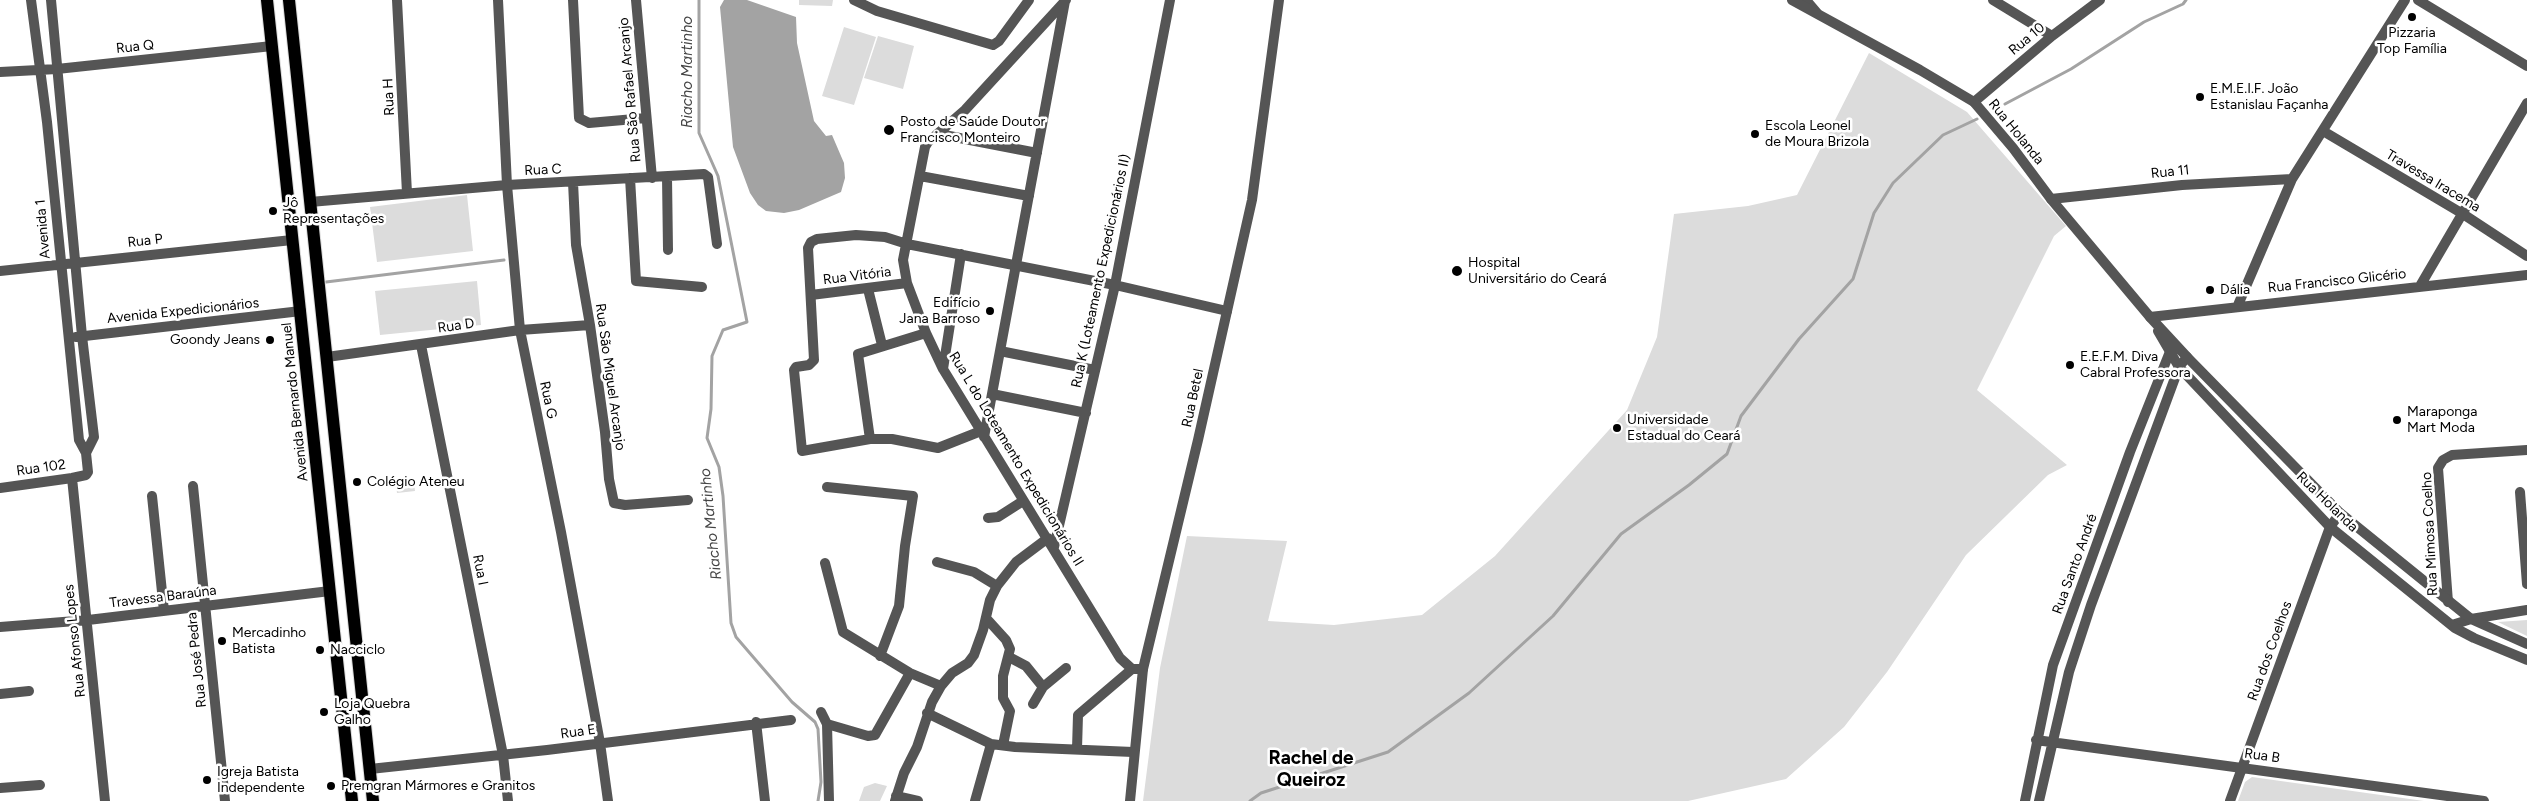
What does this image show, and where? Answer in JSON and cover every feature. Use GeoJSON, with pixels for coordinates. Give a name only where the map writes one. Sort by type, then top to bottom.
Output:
{"type":"FeatureCollection","features":[{"type":"Feature","properties":{"kind":"main road","name":"Avenida Bernardo Manuel"},"geometry":{"type":"LineString","coordinates":[[267,0],[352,801]]}},
{"type":"Feature","properties":{"kind":"main road"},"geometry":{"type":"LineString","coordinates":[[289,0],[373,801]]}},
{"type":"Feature","properties":{"kind":"main road"},"geometry":{"type":"LineString","coordinates":[[340,686],[361,684]]}},
{"type":"Feature","properties":{"kind":"main road"},"geometry":{"type":"LineString","coordinates":[[342,709],[364,708]]}},
{"type":"Feature","properties":{"kind":"street","name":"Avenida 1"},"geometry":{"type":"LineString","coordinates":[[31,0],[38,69],[47,122],[78,440],[86,453]]}},
{"type":"Feature","properties":{"kind":"street","name":"Avenida 1"},"geometry":{"type":"LineString","coordinates":[[51,0],[82,336],[94,436],[86,453],[86,475]]}},
{"type":"Feature","properties":{"kind":"street","name":"Rua H"},"geometry":{"type":"LineString","coordinates":[[397,0],[407,194]]}},
{"type":"Feature","properties":{"kind":"street","name":"Rua G"},"geometry":{"type":"LineString","coordinates":[[498,0],[507,185],[520,330],[561,532],[600,743],[608,801]]}},
{"type":"Feature","properties":{"kind":"street"},"geometry":{"type":"LineString","coordinates":[[573,0],[579,118],[589,123],[646,118]]}},
{"type":"Feature","properties":{"kind":"street","name":"Rua São Rafael Arcanjo"},"geometry":{"type":"LineString","coordinates":[[636,0],[652,178]]}},
{"type":"Feature","properties":{"kind":"street"},"geometry":{"type":"LineString","coordinates":[[854,0],[877,11],[993,46],[999,41],[1029,0]]}},
{"type":"Feature","properties":{"kind":"street"},"geometry":{"type":"LineString","coordinates":[[1066,0],[1037,153],[1029,196],[1016,265],[1000,350],[992,394],[983,434],[938,448],[892,439],[870,439],[802,451],[794,370],[796,367],[809,365],[814,360],[808,248],[811,242],[818,239],[864,235],[885,237],[907,244],[961,254],[1016,265],[1115,285],[1227,311]]}},
{"type":"Feature","properties":{"kind":"street","name":"Rua L do Loteamento Expedicionários II"},"geometry":{"type":"LineString","coordinates":[[1066,0],[965,110],[932,138],[925,147],[903,260],[907,284],[926,333],[943,369],[1054,547],[1120,658],[1138,669]]}},
{"type":"Feature","properties":{"kind":"street","name":"Rua K (Loteamento Expedicionários II)"},"geometry":{"type":"LineString","coordinates":[[1054,547],[1115,285],[1170,0]]}},
{"type":"Feature","properties":{"kind":"street","name":"Rua Betel"},"geometry":{"type":"LineString","coordinates":[[1130,801],[1138,669],[1227,311],[1252,200],[1279,0]]}},
{"type":"Feature","properties":{"kind":"street","name":"Rua Holanda"},"geometry":{"type":"LineString","coordinates":[[1792,0],[1974,102],[2013,148],[2050,198],[2150,317],[2171,347],[2179,367],[2330,527],[2452,625],[2474,638],[2527,660]]}},
{"type":"Feature","properties":{"kind":"street"},"geometry":{"type":"LineString","coordinates":[[1806,0],[1817,14]]}},
{"type":"Feature","properties":{"kind":"street"},"geometry":{"type":"LineString","coordinates":[[1993,0],[2052,36]]}},
{"type":"Feature","properties":{"kind":"street","name":"Rua 10"},"geometry":{"type":"LineString","coordinates":[[1974,102],[2052,36],[2100,0]]}},
{"type":"Feature","properties":{"kind":"street"},"geometry":{"type":"LineString","coordinates":[[2238,306],[2292,179],[2405,0]]}},
{"type":"Feature","properties":{"kind":"street"},"geometry":{"type":"LineString","coordinates":[[2418,0],[2527,66]]}},
{"type":"Feature","properties":{"kind":"street","name":"Rua Q"},"geometry":{"type":"LineString","coordinates":[[0,72],[57,69],[272,46]]}},
{"type":"Feature","properties":{"kind":"street"},"geometry":{"type":"LineString","coordinates":[[2420,286],[2527,103]]}},
{"type":"Feature","properties":{"kind":"street","name":"Travessa Iracema"},"geometry":{"type":"LineString","coordinates":[[2323,132],[2463,214],[2527,256]]}},
{"type":"Feature","properties":{"kind":"street"},"geometry":{"type":"LineString","coordinates":[[939,134],[1037,153]]}},
{"type":"Feature","properties":{"kind":"street","name":"Rua C"},"geometry":{"type":"LineString","coordinates":[[310,202],[507,185],[707,175],[717,244]]}},
{"type":"Feature","properties":{"kind":"street"},"geometry":{"type":"LineString","coordinates":[[920,176],[1029,196]]}},
{"type":"Feature","properties":{"kind":"street"},"geometry":{"type":"LineString","coordinates":[[667,177],[668,250]]}},
{"type":"Feature","properties":{"kind":"street"},"geometry":{"type":"LineString","coordinates":[[630,178],[636,281],[702,287]]}},
{"type":"Feature","properties":{"kind":"street","name":"Rua 11"},"geometry":{"type":"LineString","coordinates":[[2050,198],[2182,185],[2292,179]]}},
{"type":"Feature","properties":{"kind":"street","name":"Rua São Miguel Arcanjo"},"geometry":{"type":"LineString","coordinates":[[573,182],[576,245],[606,432],[609,479],[614,503],[625,505],[688,500]]}},
{"type":"Feature","properties":{"kind":"street","name":"Rua P"},"geometry":{"type":"LineString","coordinates":[[0,271],[292,240]]}},
{"type":"Feature","properties":{"kind":"street"},"geometry":{"type":"LineString","coordinates":[[943,369],[961,254]]}},
{"type":"Feature","properties":{"kind":"street","name":"Rua Francisco Glicério"},"geometry":{"type":"LineString","coordinates":[[2150,317],[2527,274]]}},
{"type":"Feature","properties":{"kind":"street","name":"Rua Vitória"},"geometry":{"type":"LineString","coordinates":[[811,295],[907,284]]}},
{"type":"Feature","properties":{"kind":"street"},"geometry":{"type":"LineString","coordinates":[[868,289],[882,345]]}},
{"type":"Feature","properties":{"kind":"street","name":"Avenida Expedicionários"},"geometry":{"type":"LineString","coordinates":[[69,338],[301,311]]}},
{"type":"Feature","properties":{"kind":"street","name":"Rua D"},"geometry":{"type":"LineString","coordinates":[[326,356],[421,345],[520,330],[590,325]]}},
{"type":"Feature","properties":{"kind":"street"},"geometry":{"type":"LineString","coordinates":[[870,439],[858,354],[882,345],[926,333]]}},
{"type":"Feature","properties":{"kind":"street","name":"Rua I"},"geometry":{"type":"LineString","coordinates":[[421,345],[503,755],[508,801]]}},
{"type":"Feature","properties":{"kind":"street","name":"Rua Holanda"},"geometry":{"type":"LineString","coordinates":[[2171,347],[2186,357],[2340,513],[2471,619],[2527,644]]}},
{"type":"Feature","properties":{"kind":"street","name":"Rua Santo André"},"geometry":{"type":"LineString","coordinates":[[2024,801],[2054,665],[2074,605],[2171,347]]}},
{"type":"Feature","properties":{"kind":"street"},"geometry":{"type":"LineString","coordinates":[[1000,350],[1095,370]]}},
{"type":"Feature","properties":{"kind":"street","name":"Rua Santo André"},"geometry":{"type":"LineString","coordinates":[[2039,801],[2069,672],[2090,605],[2179,367],[2186,357]]}},
{"type":"Feature","properties":{"kind":"street"},"geometry":{"type":"LineString","coordinates":[[992,394],[1086,413]]}},
{"type":"Feature","properties":{"kind":"street","name":"Rua Mimosa Coelho"},"geometry":{"type":"LineString","coordinates":[[2448,602],[2438,468],[2444,460],[2452,455],[2527,450]]}},
{"type":"Feature","properties":{"kind":"street","name":"Rua 102"},"geometry":{"type":"LineString","coordinates":[[0,488],[86,475]]}},
{"type":"Feature","properties":{"kind":"street","name":"Rua Afonso Lopes"},"geometry":{"type":"LineString","coordinates":[[72,478],[88,620],[104,801]]}},
{"type":"Feature","properties":{"kind":"street","name":"Rua José Pedra"},"geometry":{"type":"LineString","coordinates":[[193,486],[225,801]]}},
{"type":"Feature","properties":{"kind":"street"},"geometry":{"type":"LineString","coordinates":[[827,487],[913,496],[905,546],[899,606],[880,656]]}},
{"type":"Feature","properties":{"kind":"street"},"geometry":{"type":"LineString","coordinates":[[2520,492],[2527,584]]}},
{"type":"Feature","properties":{"kind":"street"},"geometry":{"type":"LineString","coordinates":[[152,496],[164,611]]}},
{"type":"Feature","properties":{"kind":"street"},"geometry":{"type":"LineString","coordinates":[[988,518],[998,517],[1024,501]]}},
{"type":"Feature","properties":{"kind":"street","name":"Rua dos Coelhos"},"geometry":{"type":"LineString","coordinates":[[2230,801],[2330,527],[2340,513]]}},
{"type":"Feature","properties":{"kind":"street"},"geometry":{"type":"LineString","coordinates":[[918,801],[896,798],[904,773],[917,747],[927,714],[941,686],[952,673],[968,663],[974,655],[990,600],[997,586],[1016,562],[1048,538]]}},
{"type":"Feature","properties":{"kind":"street"},"geometry":{"type":"LineString","coordinates":[[937,562],[969,570],[997,586]]}},
{"type":"Feature","properties":{"kind":"street"},"geometry":{"type":"LineString","coordinates":[[826,563],[843,632],[910,673],[941,686]]}},
{"type":"Feature","properties":{"kind":"street","name":"Travessa Baraúna"},"geometry":{"type":"LineString","coordinates":[[0,627],[88,620],[330,592]]}},
{"type":"Feature","properties":{"kind":"street"},"geometry":{"type":"LineString","coordinates":[[2452,625],[2471,619],[2527,610]]}},
{"type":"Feature","properties":{"kind":"street"},"geometry":{"type":"LineString","coordinates":[[986,618],[1009,645],[1003,698],[1010,711],[1003,745]]}},
{"type":"Feature","properties":{"kind":"street"},"geometry":{"type":"LineString","coordinates":[[1009,657],[1026,666],[1044,687]]}},
{"type":"Feature","properties":{"kind":"street"},"geometry":{"type":"LineString","coordinates":[[1033,704],[1044,687],[1066,668]]}},
{"type":"Feature","properties":{"kind":"street"},"geometry":{"type":"LineString","coordinates":[[1077,749],[1078,715],[1138,669]]}},
{"type":"Feature","properties":{"kind":"street"},"geometry":{"type":"LineString","coordinates":[[827,724],[869,737],[878,731],[910,673]]}},
{"type":"Feature","properties":{"kind":"street"},"geometry":{"type":"LineString","coordinates":[[0,694],[29,691]]}},
{"type":"Feature","properties":{"kind":"street"},"geometry":{"type":"LineString","coordinates":[[821,712],[827,724],[829,801]]}},
{"type":"Feature","properties":{"kind":"street"},"geometry":{"type":"LineString","coordinates":[[927,714],[991,744],[1133,752]]}},
{"type":"Feature","properties":{"kind":"street","name":"Rua E"},"geometry":{"type":"LineString","coordinates":[[370,769],[503,755],[756,722],[791,720]]}},
{"type":"Feature","properties":{"kind":"street"},"geometry":{"type":"LineString","coordinates":[[756,722],[765,801]]}},
{"type":"Feature","properties":{"kind":"street","name":"Rua B"},"geometry":{"type":"LineString","coordinates":[[2036,740],[2484,801]]}},
{"type":"Feature","properties":{"kind":"street"},"geometry":{"type":"LineString","coordinates":[[975,801],[991,744]]}},
{"type":"Feature","properties":{"kind":"street"},"geometry":{"type":"LineString","coordinates":[[0,788],[40,784]]}},
{"type":"Feature","properties":{"kind":"shaded area"},"geometry":{"type":"Polygon","coordinates":[[[724,0],[747,0],[796,17],[797,43],[814,121],[826,136],[832,135],[844,163],[845,178],[841,192],[799,210],[784,213],[766,211],[758,205],[750,193],[733,147],[720,7],[724,0]]]}},
{"type":"Feature","properties":{"kind":"shaded area"},"geometry":{"type":"Polygon","coordinates":[[[799,0],[833,0],[832,6],[799,5],[799,0]]]}},
{"type":"Feature","properties":{"kind":"shaded area"},"geometry":{"type":"Polygon","coordinates":[[[844,27],[876,37],[854,105],[822,96],[844,27]]]}},
{"type":"Feature","properties":{"kind":"shaded area"},"geometry":{"type":"Polygon","coordinates":[[[878,36],[914,46],[903,89],[864,78],[878,36]]]}},
{"type":"Feature","properties":{"kind":"shaded area"},"geometry":{"type":"Polygon","coordinates":[[[1869,53],[1967,112],[2066,226],[2054,236],[1977,390],[2067,465],[2048,475],[1966,555],[1887,672],[1844,727],[1786,779],[1688,801],[1143,801],[1160,668],[1187,536],[1287,541],[1268,621],[1334,625],[1422,615],[1495,556],[1627,410],[1657,337],[1674,214],[1748,206],[1797,195],[1869,53]]]}},
{"type":"Feature","properties":{"kind":"shaded area"},"geometry":{"type":"Polygon","coordinates":[[[467,195],[473,251],[377,262],[370,207],[467,195]]]}},
{"type":"Feature","properties":{"kind":"shaded area"},"geometry":{"type":"Polygon","coordinates":[[[477,281],[481,325],[380,335],[375,291],[477,281]]]}},
{"type":"Feature","properties":{"kind":"shaded area"},"geometry":{"type":"Polygon","coordinates":[[[414,482],[415,491],[397,493],[396,484],[414,482]]]}},
{"type":"Feature","properties":{"kind":"shaded area"},"geometry":{"type":"Polygon","coordinates":[[[2527,620],[2527,636],[2498,622],[2527,620]]]}},
{"type":"Feature","properties":{"kind":"shaded area"},"geometry":{"type":"Polygon","coordinates":[[[2252,777],[2424,801],[2238,801],[2245,782],[2252,777]]]}},
{"type":"Feature","properties":{"kind":"shaded area"},"geometry":{"type":"Polygon","coordinates":[[[875,783],[887,786],[880,801],[859,801],[864,787],[875,783]]]}},
{"type":"Feature","properties":{"kind":"waterway","name":"Riacho Martinho"},"geometry":{"type":"LineString","coordinates":[[699,0],[699,133],[718,176],[747,322],[723,330],[712,356],[711,409],[707,438],[719,467],[723,496],[731,623],[736,637],[792,702],[815,722],[818,729],[821,782],[818,801]]}},
{"type":"Feature","properties":{"kind":"waterway"},"geometry":{"type":"LineString","coordinates":[[2005,104],[2071,69],[2144,22],[2183,4],[2186,0]]}},
{"type":"Feature","properties":{"kind":"waterway"},"geometry":{"type":"LineString","coordinates":[[1250,801],[1261,793],[1388,752],[1469,693],[1553,616],[1621,534],[1689,485],[1727,454],[1741,416],[1799,339],[1853,279],[1874,213],[1893,183],[1943,135],[1977,119]]}},
{"type":"Feature","properties":{"kind":"waterway"},"geometry":{"type":"LineString","coordinates":[[326,282],[504,260]]}},
{"type":"Feature","properties":{"kind":"place","name":"Pizzaria Top Família"},"geometry":{"type":"Point","coordinates":[2412,17]}},
{"type":"Feature","properties":{"kind":"place","name":"E.M.E.I.F. João Estanislau Façanha"},"geometry":{"type":"Point","coordinates":[2200,97]}},
{"type":"Feature","properties":{"kind":"place","name":"Posto de Saúde Doutor Francisco Monteiro"},"geometry":{"type":"Point","coordinates":[889,130]}},
{"type":"Feature","properties":{"kind":"place","name":"Escola Leonel de Moura Brizola"},"geometry":{"type":"Point","coordinates":[1755,134]}},
{"type":"Feature","properties":{"kind":"place","name":"Jô Representações"},"geometry":{"type":"Point","coordinates":[273,211]}},
{"type":"Feature","properties":{"kind":"place","name":"Hospital Universitário do Ceará"},"geometry":{"type":"Point","coordinates":[1457,271]}},
{"type":"Feature","properties":{"kind":"place","name":"Dália"},"geometry":{"type":"Point","coordinates":[2210,290]}},
{"type":"Feature","properties":{"kind":"place","name":"Edifício Jana Barroso"},"geometry":{"type":"Point","coordinates":[990,311]}},
{"type":"Feature","properties":{"kind":"place","name":"Goondy Jeans"},"geometry":{"type":"Point","coordinates":[270,340]}},
{"type":"Feature","properties":{"kind":"place","name":"E.E.F.M. Diva Cabral Professora"},"geometry":{"type":"Point","coordinates":[2070,365]}},
{"type":"Feature","properties":{"kind":"place","name":"Maraponga Mart Moda"},"geometry":{"type":"Point","coordinates":[2397,420]}},
{"type":"Feature","properties":{"kind":"place","name":"Universidade Estadual do Ceará"},"geometry":{"type":"Point","coordinates":[1617,428]}},
{"type":"Feature","properties":{"kind":"place","name":"Colégio Ateneu"},"geometry":{"type":"Point","coordinates":[357,482]}},
{"type":"Feature","properties":{"kind":"place","name":"Mercadinho Batista"},"geometry":{"type":"Point","coordinates":[222,641]}},
{"type":"Feature","properties":{"kind":"place","name":"Nacciclo"},"geometry":{"type":"Point","coordinates":[320,650]}},
{"type":"Feature","properties":{"kind":"place","name":"Loja Quebra Galho"},"geometry":{"type":"Point","coordinates":[324,712]}},
{"type":"Feature","properties":{"kind":"place","name":"Igreja Batista Independente"},"geometry":{"type":"Point","coordinates":[207,780]}},
{"type":"Feature","properties":{"kind":"place","name":"Premgran Mármores e Granitos"},"geometry":{"type":"Point","coordinates":[331,786]}},
{"type":"Feature","properties":{"kind":"district","name":"Rachel de Queiroz"},"geometry":{"type":"Point","coordinates":[1311,769]}}]}
